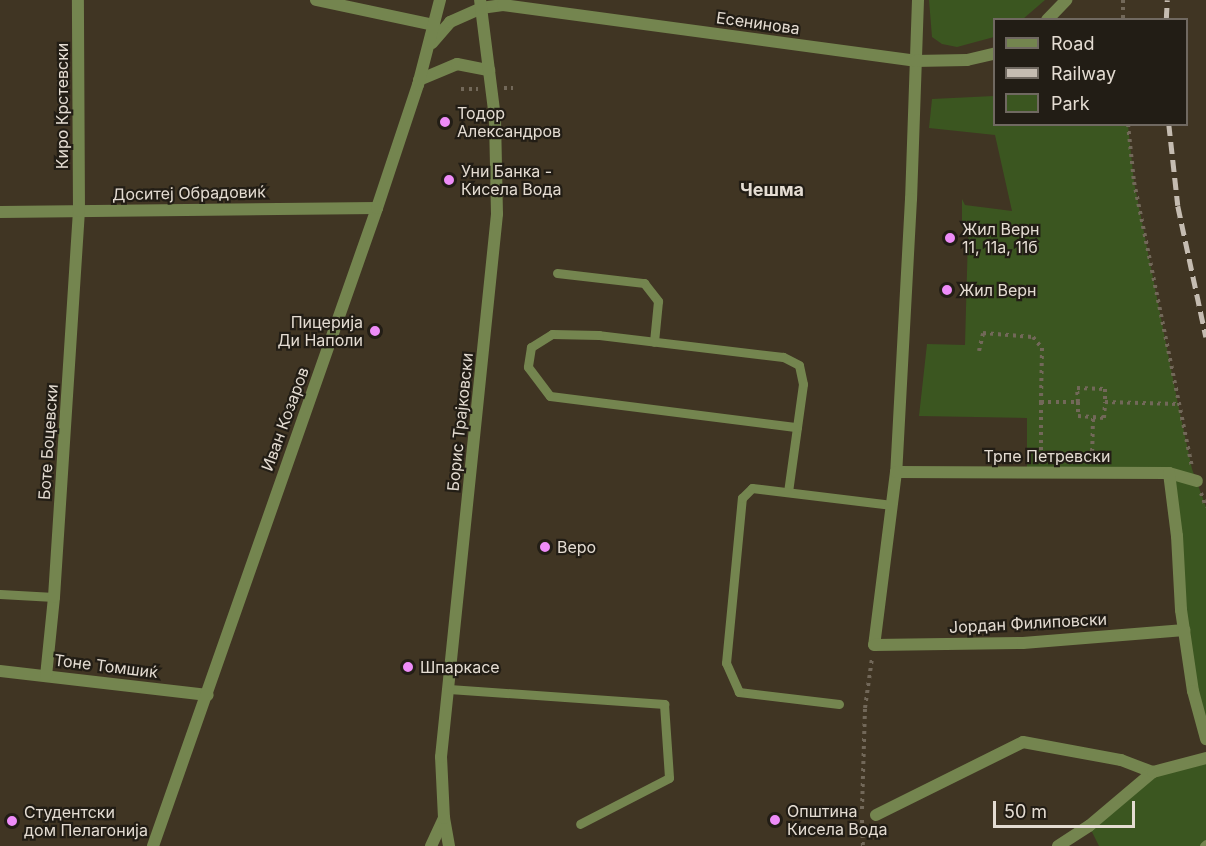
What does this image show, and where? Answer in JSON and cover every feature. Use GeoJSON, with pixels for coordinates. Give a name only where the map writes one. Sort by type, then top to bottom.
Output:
{"type":"FeatureCollection","features":[{"type":"Feature","properties":{"kind":"street","name":"Киро Крстевски"},"geometry":{"type":"LineString","coordinates":[[78,0],[79,211]]}},
{"type":"Feature","properties":{"kind":"street"},"geometry":{"type":"LineString","coordinates":[[316,0],[434,25]]}},
{"type":"Feature","properties":{"kind":"street","name":"Иван Козаров"},"geometry":{"type":"LineString","coordinates":[[153,846],[208,695],[267,519],[377,208],[419,80],[440,0]]}},
{"type":"Feature","properties":{"kind":"street"},"geometry":{"type":"LineString","coordinates":[[874,645],[896,472],[918,0]]}},
{"type":"Feature","properties":{"kind":"street"},"geometry":{"type":"LineString","coordinates":[[1049,18],[1066,0]]}},
{"type":"Feature","properties":{"kind":"street","name":"Есенинова"},"geometry":{"type":"LineString","coordinates":[[428,49],[450,22],[481,4],[503,4],[915,61],[967,60],[993,54]]}},
{"type":"Feature","properties":{"kind":"street","name":"Борис Трајковски"},"geometry":{"type":"LineString","coordinates":[[448,846],[441,757],[494,258],[497,154],[481,4]]}},
{"type":"Feature","properties":{"kind":"street"},"geometry":{"type":"LineString","coordinates":[[419,80],[457,64],[489,70]]}},
{"type":"Feature","properties":{"kind":"street","name":"Доситеј Обрадовиќ"},"geometry":{"type":"LineString","coordinates":[[0,213],[377,208]]}},
{"type":"Feature","properties":{"kind":"street","name":"Боте Боцевски"},"geometry":{"type":"LineString","coordinates":[[46,675],[54,597],[79,211]]}},
{"type":"Feature","properties":{"kind":"street","name":"Трпе Петревски"},"geometry":{"type":"LineString","coordinates":[[896,472],[1169,473],[1197,481]]}},
{"type":"Feature","properties":{"kind":"street"},"geometry":{"type":"LineString","coordinates":[[1169,473],[1177,536],[1178,581],[1184,630],[1193,691],[1206,739]]}},
{"type":"Feature","properties":{"kind":"street","name":"Јордан Филиповски"},"geometry":{"type":"LineString","coordinates":[[874,645],[1023,643],[1184,630]]}},
{"type":"Feature","properties":{"kind":"street","name":"Тоне Томшиќ"},"geometry":{"type":"LineString","coordinates":[[0,671],[208,695]]}},
{"type":"Feature","properties":{"kind":"street"},"geometry":{"type":"LineString","coordinates":[[876,815],[1023,742],[1121,760],[1153,772]]}},
{"type":"Feature","properties":{"kind":"street"},"geometry":{"type":"LineString","coordinates":[[1058,846],[1089,826],[1153,772],[1206,758]]}},
{"type":"Feature","properties":{"kind":"street"},"geometry":{"type":"LineString","coordinates":[[431,846],[444,818]]}},
{"type":"Feature","properties":{"kind":"lane"},"geometry":{"type":"LineString","coordinates":[[557,273],[644,283],[658,301],[654,342]]}},
{"type":"Feature","properties":{"kind":"lane"},"geometry":{"type":"LineString","coordinates":[[788,492],[803,384],[799,364],[783,357],[598,335],[552,334],[531,346],[528,367],[550,396],[797,427]]}},
{"type":"Feature","properties":{"kind":"lane"},"geometry":{"type":"LineString","coordinates":[[839,704],[739,692],[726,663],[742,498],[752,488],[892,505]]}},
{"type":"Feature","properties":{"kind":"lane"},"geometry":{"type":"LineString","coordinates":[[0,594],[54,597]]}},
{"type":"Feature","properties":{"kind":"lane"},"geometry":{"type":"LineString","coordinates":[[449,689],[664,704],[669,778],[580,824]]}},
{"type":"Feature","properties":{"kind":"path"},"geometry":{"type":"LineString","coordinates":[[1123,0],[1123,18]]}},
{"type":"Feature","properties":{"kind":"path"},"geometry":{"type":"LineString","coordinates":[[1128,126],[1134,182],[1178,404],[1197,481],[1206,507]]}},
{"type":"Feature","properties":{"kind":"path"},"geometry":{"type":"LineString","coordinates":[[979,351],[982,333],[1033,337],[1042,348],[1042,473]]}},
{"type":"Feature","properties":{"kind":"path"},"geometry":{"type":"LineString","coordinates":[[1077,388],[1105,389],[1104,418],[1078,416],[1078,402],[1077,388]]}},
{"type":"Feature","properties":{"kind":"path"},"geometry":{"type":"LineString","coordinates":[[1041,402],[1078,402]]}},
{"type":"Feature","properties":{"kind":"path"},"geometry":{"type":"LineString","coordinates":[[1105,402],[1178,404]]}},
{"type":"Feature","properties":{"kind":"path"},"geometry":{"type":"LineString","coordinates":[[1092,473],[1093,417]]}},
{"type":"Feature","properties":{"kind":"path"},"geometry":{"type":"LineString","coordinates":[[863,846],[861,781],[864,718],[874,645]]}},
{"type":"Feature","properties":{"kind":"green space"},"geometry":{"type":"Polygon","coordinates":[[[929,0],[1045,0],[1024,18],[993,18],[993,37],[957,47],[942,44],[932,37],[929,0]]]}},
{"type":"Feature","properties":{"kind":"green space"},"geometry":{"type":"Polygon","coordinates":[[[993,96],[993,126],[1128,126],[1134,182],[1178,404],[1192,469],[1206,507],[1206,739],[1193,691],[1169,473],[1027,473],[1027,418],[919,416],[927,344],[965,345],[968,236],[962,227],[962,199],[965,205],[1012,211],[995,135],[929,128],[932,99],[993,96]]]}},
{"type":"Feature","properties":{"kind":"green space"},"geometry":{"type":"Polygon","coordinates":[[[1206,758],[1206,846],[1099,846],[1089,826],[1153,772],[1206,758]]]}},
{"type":"Feature","properties":{"kind":"railway"},"geometry":{"type":"LineString","coordinates":[[1166,18],[1167,0]]}},
{"type":"Feature","properties":{"kind":"railway"},"geometry":{"type":"LineString","coordinates":[[1169,126],[1178,206],[1206,337]]}},
{"type":"Feature","properties":{"kind":"place","name":"Тодор Александров"},"geometry":{"type":"Point","coordinates":[445,122]}},
{"type":"Feature","properties":{"kind":"place","name":"Уни Банка - Кисела Вода"},"geometry":{"type":"Point","coordinates":[449,180]}},
{"type":"Feature","properties":{"kind":"place","name":"Жил Верн 11, 11а, 11б"},"geometry":{"type":"Point","coordinates":[950,238]}},
{"type":"Feature","properties":{"kind":"place","name":"Жил Верн"},"geometry":{"type":"Point","coordinates":[947,290]}},
{"type":"Feature","properties":{"kind":"place","name":"Пицерија Ди Наполи"},"geometry":{"type":"Point","coordinates":[375,331]}},
{"type":"Feature","properties":{"kind":"place","name":"Веро"},"geometry":{"type":"Point","coordinates":[545,547]}},
{"type":"Feature","properties":{"kind":"place","name":"Шпаркасе"},"geometry":{"type":"Point","coordinates":[408,667]}},
{"type":"Feature","properties":{"kind":"place","name":"Општина Кисела Вода"},"geometry":{"type":"Point","coordinates":[775,820]}},
{"type":"Feature","properties":{"kind":"place","name":"Студентски дом Пелагонија"},"geometry":{"type":"Point","coordinates":[12,821]}},
{"type":"Feature","properties":{"kind":"district","name":"Чешма"},"geometry":{"type":"Point","coordinates":[772,190]}}]}
